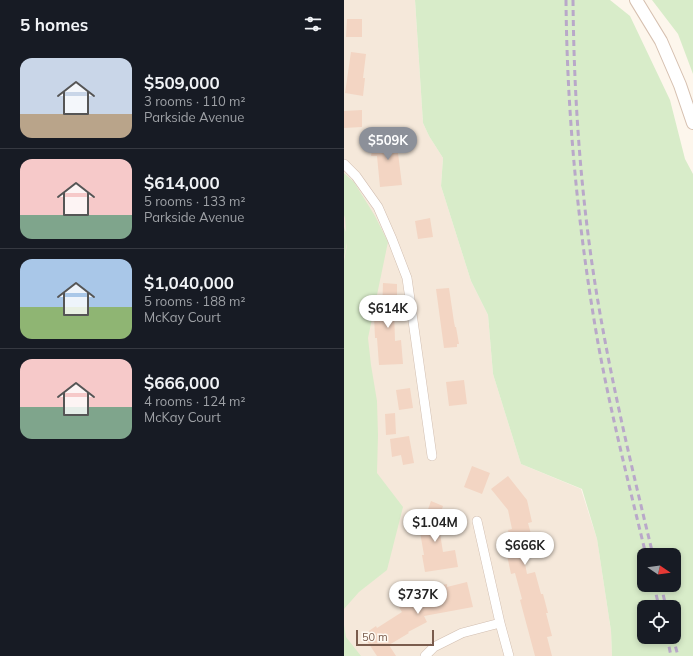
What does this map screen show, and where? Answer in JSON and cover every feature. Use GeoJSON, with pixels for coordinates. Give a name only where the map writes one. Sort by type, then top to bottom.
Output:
{"type":"FeatureCollection","features":[{"type":"Feature","properties":{"kind":"main road"},"geometry":{"type":"LineString","coordinates":[[636,0],[661,41],[680,85],[693,123]]}},
{"type":"Feature","properties":{"kind":"street"},"geometry":{"type":"LineString","coordinates":[[344,164],[356,176],[378,207],[407,278],[432,456]]}},
{"type":"Feature","properties":{"kind":"street"},"geometry":{"type":"LineString","coordinates":[[477,521],[509,656]]}},
{"type":"Feature","properties":{"kind":"street"},"geometry":{"type":"LineString","coordinates":[[425,656],[434,647],[462,634],[500,623]]}},
{"type":"Feature","properties":{"kind":"shaded area"},"geometry":{"type":"Polygon","coordinates":[[[344,0],[415,0],[423,123],[429,136],[443,158],[441,186],[471,281],[488,315],[493,374],[521,464],[581,489],[597,539],[611,631],[612,656],[344,656],[344,0]]]}},
{"type":"Feature","properties":{"kind":"green space"},"geometry":{"type":"Polygon","coordinates":[[[415,0],[610,0],[630,16],[670,100],[685,159],[693,174],[693,656],[612,656],[611,631],[597,539],[582,489],[521,464],[493,374],[488,315],[471,281],[441,186],[443,158],[429,136],[423,123],[415,0]]]}},
{"type":"Feature","properties":{"kind":"green space"},"geometry":{"type":"Polygon","coordinates":[[[652,0],[693,0],[693,74],[678,34],[652,0]]]}},
{"type":"Feature","properties":{"kind":"green space"},"geometry":{"type":"Polygon","coordinates":[[[344,173],[354,182],[375,216],[388,242],[368,338],[377,401],[377,473],[403,507],[387,570],[359,592],[344,609],[344,261],[347,243],[344,257],[344,227],[346,232],[344,215],[344,173]]]}},
{"type":"Feature","properties":{"kind":"green space"},"geometry":{"type":"Polygon","coordinates":[[[344,625],[346,637],[361,656],[344,656],[344,625]]]}},
{"type":"Feature","properties":{"kind":"building"},"geometry":{"type":"Polygon","coordinates":[[[347,19],[362,19],[362,37],[346,37],[347,19]]]}},
{"type":"Feature","properties":{"kind":"building"},"geometry":{"type":"Polygon","coordinates":[[[351,52],[366,54],[363,78],[365,78],[363,96],[345,93],[351,52]]]}},
{"type":"Feature","properties":{"kind":"building"},"geometry":{"type":"Polygon","coordinates":[[[362,110],[362,127],[344,128],[344,111],[362,110]]]}},
{"type":"Feature","properties":{"kind":"building"},"geometry":{"type":"Polygon","coordinates":[[[375,136],[401,140],[398,153],[402,185],[380,187],[377,156],[371,156],[375,136]]]}},
{"type":"Feature","properties":{"kind":"building"},"geometry":{"type":"Polygon","coordinates":[[[430,218],[433,237],[418,239],[415,221],[430,218]]]}},
{"type":"Feature","properties":{"kind":"building"},"geometry":{"type":"Polygon","coordinates":[[[383,283],[397,284],[397,308],[394,308],[395,341],[401,340],[403,364],[379,365],[377,338],[375,338],[374,315],[382,315],[383,283]]]}},
{"type":"Feature","properties":{"kind":"building"},"geometry":{"type":"Polygon","coordinates":[[[449,288],[459,344],[457,344],[457,347],[444,348],[436,289],[449,288]]]}},
{"type":"Feature","properties":{"kind":"building"},"geometry":{"type":"Polygon","coordinates":[[[464,380],[467,404],[449,406],[446,382],[464,380]]]}},
{"type":"Feature","properties":{"kind":"building"},"geometry":{"type":"Polygon","coordinates":[[[410,388],[413,408],[399,410],[396,390],[410,388]]]}},
{"type":"Feature","properties":{"kind":"building"},"geometry":{"type":"Polygon","coordinates":[[[395,413],[396,434],[386,435],[385,414],[395,413]]]}},
{"type":"Feature","properties":{"kind":"building"},"geometry":{"type":"Polygon","coordinates":[[[409,436],[414,463],[403,465],[401,455],[392,457],[390,439],[409,436]]]}},
{"type":"Feature","properties":{"kind":"building"},"geometry":{"type":"Polygon","coordinates":[[[472,466],[490,473],[482,494],[464,487],[472,466]]]}},
{"type":"Feature","properties":{"kind":"building"},"geometry":{"type":"Polygon","coordinates":[[[508,476],[527,500],[532,522],[528,523],[534,545],[522,548],[527,574],[535,572],[541,594],[543,594],[552,636],[547,637],[552,656],[535,656],[520,600],[522,599],[515,573],[511,574],[507,555],[514,553],[508,530],[512,529],[508,510],[491,489],[508,476]]]}},
{"type":"Feature","properties":{"kind":"building"},"geometry":{"type":"Polygon","coordinates":[[[431,501],[443,506],[438,521],[443,552],[455,550],[458,567],[425,572],[420,532],[431,501]]]}},
{"type":"Feature","properties":{"kind":"building"},"geometry":{"type":"Polygon","coordinates":[[[467,582],[473,607],[424,616],[427,622],[408,632],[409,633],[389,645],[396,656],[377,656],[363,635],[402,612],[397,604],[423,590],[422,589],[447,584],[447,587],[467,582]]]}},
{"type":"Feature","properties":{"kind":"railway"},"geometry":{"type":"LineString","coordinates":[[566,0],[571,129],[579,215],[591,300],[603,370],[620,449],[644,548]]}},
{"type":"Feature","properties":{"kind":"railway"},"geometry":{"type":"LineString","coordinates":[[573,0],[577,120],[584,200],[594,280],[606,349],[651,548]]}},
{"type":"Feature","properties":{"kind":"railway"},"geometry":{"type":"LineString","coordinates":[[656,592],[657,600]]}},
{"type":"Feature","properties":{"kind":"railway"},"geometry":{"type":"LineString","coordinates":[[663,592],[664,600]]}},
{"type":"Feature","properties":{"kind":"railway"},"geometry":{"type":"LineString","coordinates":[[668,644],[671,656]]}},
{"type":"Feature","properties":{"kind":"railway"},"geometry":{"type":"LineString","coordinates":[[675,644],[678,656]]}}]}
